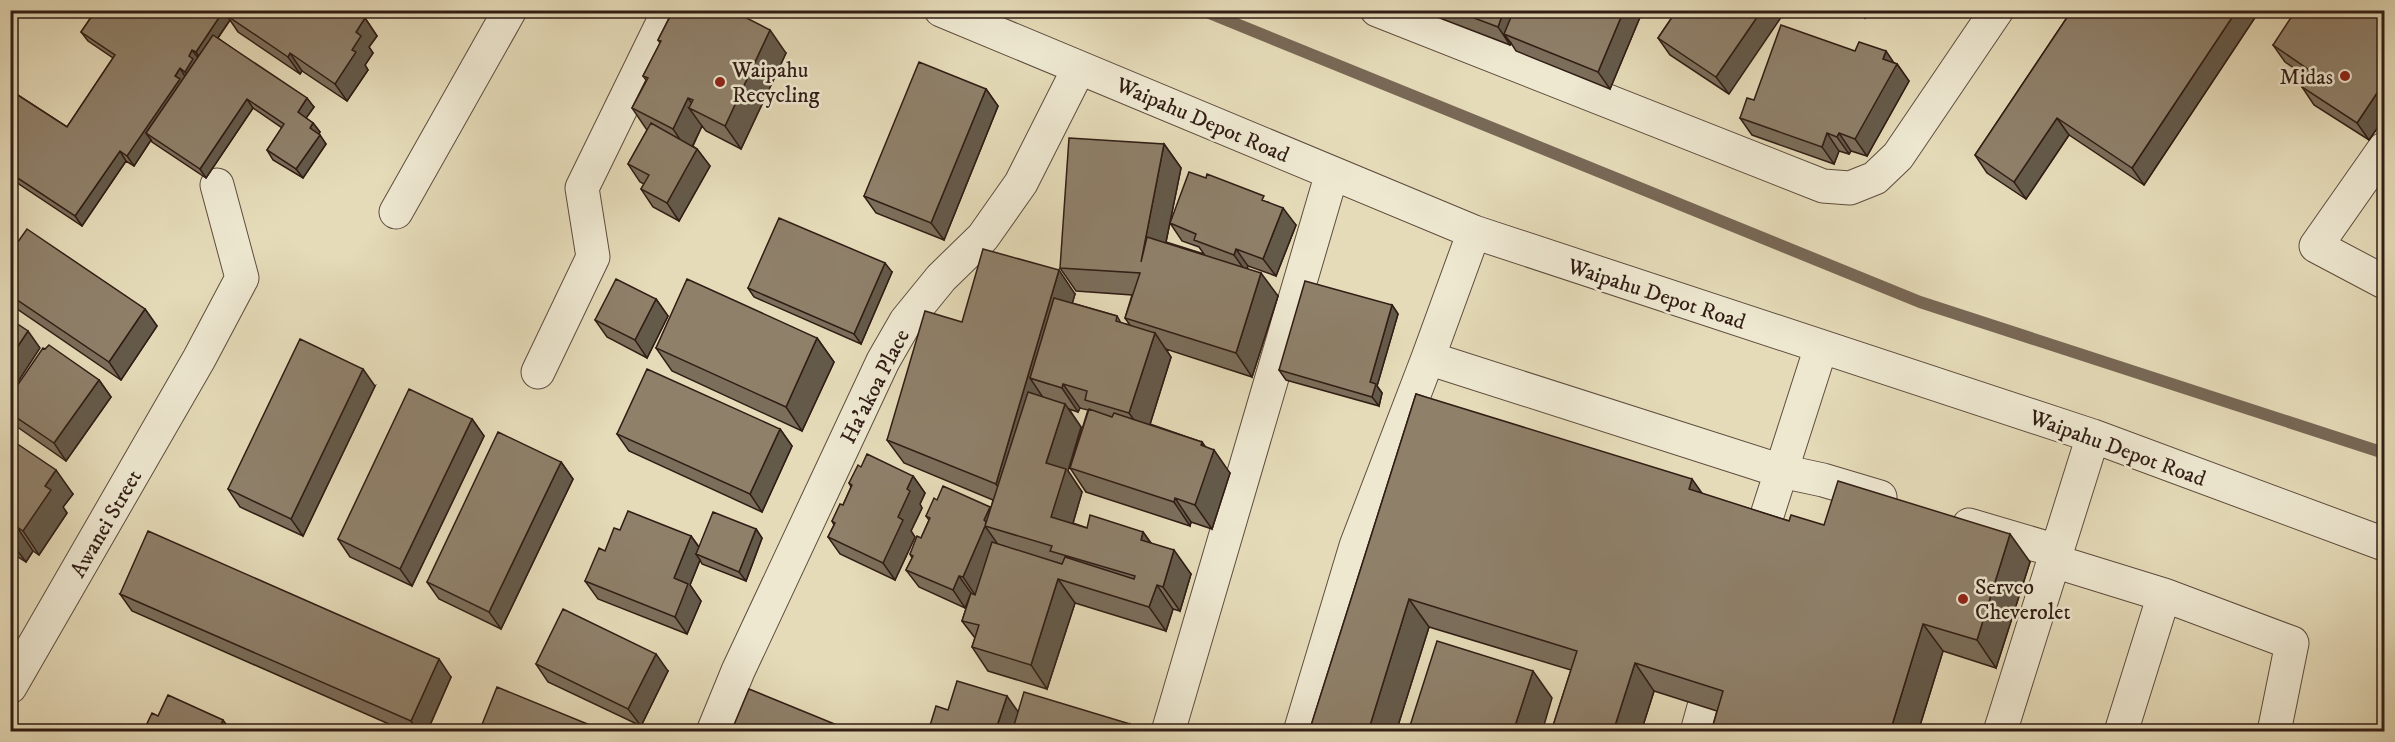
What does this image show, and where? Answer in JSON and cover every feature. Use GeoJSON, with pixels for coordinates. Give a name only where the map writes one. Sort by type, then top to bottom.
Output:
{"type":"FeatureCollection","features":[{"type":"Feature","properties":{"kind":"street"},"geometry":{"type":"LineString","coordinates":[[396,212],[510,10]]}},
{"type":"Feature","properties":{"kind":"street"},"geometry":{"type":"LineString","coordinates":[[538,372],[593,257],[582,188],[669,10]]}},
{"type":"Feature","properties":{"kind":"street","name":"Waipahu Depot Road"},"geometry":{"type":"LineString","coordinates":[[941,10],[1474,232],[2093,436],[2385,544]]}},
{"type":"Feature","properties":{"kind":"street"},"geometry":{"type":"LineString","coordinates":[[1377,10],[1823,186],[1850,188],[1875,178],[1898,156],[1997,10]]}},
{"type":"Feature","properties":{"kind":"street","name":"Ha'akoa Place"},"geometry":{"type":"LineString","coordinates":[[713,732],[738,671],[882,361],[906,321],[941,278],[983,237],[1021,183],[1079,68]]}},
{"type":"Feature","properties":{"kind":"street"},"geometry":{"type":"LineString","coordinates":[[2385,148],[2316,246],[2385,282]]}},
{"type":"Feature","properties":{"kind":"street"},"geometry":{"type":"LineString","coordinates":[[1168,732],[1332,173]]}},
{"type":"Feature","properties":{"kind":"street","name":"Awanei Street"},"geometry":{"type":"LineString","coordinates":[[10,687],[199,359],[242,278],[217,185]]}},
{"type":"Feature","properties":{"kind":"street"},"geometry":{"type":"LineString","coordinates":[[1300,732],[1356,546],[1474,232]]}},
{"type":"Feature","properties":{"kind":"street"},"geometry":{"type":"LineString","coordinates":[[1761,534],[1821,347]]}},
{"type":"Feature","properties":{"kind":"street"},"geometry":{"type":"LineString","coordinates":[[1428,358],[1781,471],[1823,480],[1912,507]]}},
{"type":"Feature","properties":{"kind":"street"},"geometry":{"type":"LineString","coordinates":[[2000,732],[2093,436]]}},
{"type":"Feature","properties":{"kind":"street"},"geometry":{"type":"LineString","coordinates":[[1946,517],[2292,643],[2274,732]]}},
{"type":"Feature","properties":{"kind":"street"},"geometry":{"type":"LineString","coordinates":[[2121,732],[2164,595]]}},
{"type":"Feature","properties":{"kind":"building"},"geometry":{"type":"Polygon","coordinates":[[[96,10],[224,10],[196,52],[192,50],[189,56],[193,59],[185,72],[180,68],[175,76],[180,79],[127,156],[120,151],[75,216],[10,173],[10,90],[67,127],[115,55],[81,32],[96,10]]]}},
{"type":"Feature","properties":{"kind":"building"},"geometry":{"type":"Polygon","coordinates":[[[229,10],[353,10],[365,18],[356,32],[361,36],[352,50],[356,52],[335,84],[290,53],[288,57],[226,15],[229,10]]]}},
{"type":"Feature","properties":{"kind":"building","name":"Waipahu Recycling"},"geometry":{"type":"Polygon","coordinates":[[[672,10],[731,10],[770,30],[725,126],[689,108],[693,100],[688,98],[673,129],[632,108],[648,78],[643,76],[661,41],[658,40],[672,10]]]}},
{"type":"Feature","properties":{"kind":"building"},"geometry":{"type":"Polygon","coordinates":[[[1453,10],[1504,10],[1498,27],[1453,10]]]}},
{"type":"Feature","properties":{"kind":"building"},"geometry":{"type":"Polygon","coordinates":[[[1514,10],[1624,10],[1598,72],[1504,34],[1514,10]]]}},
{"type":"Feature","properties":{"kind":"building"},"geometry":{"type":"Polygon","coordinates":[[[1677,10],[1762,10],[1716,77],[1658,38],[1677,10]]]}},
{"type":"Feature","properties":{"kind":"building"},"geometry":{"type":"Polygon","coordinates":[[[2072,10],[2237,10],[2132,168],[2057,118],[2014,182],[1975,155],[2072,10]]]}},
{"type":"Feature","properties":{"kind":"building","name":"Midas"},"geometry":{"type":"Polygon","coordinates":[[[2296,10],[2385,10],[2385,81],[2357,123],[2302,87],[2312,72],[2273,45],[2296,10]]]}},
{"type":"Feature","properties":{"kind":"building"},"geometry":{"type":"Polygon","coordinates":[[[1781,25],[1855,51],[1859,42],[1886,51],[1883,59],[1897,64],[1855,139],[1839,133],[1837,137],[1827,133],[1822,147],[1740,118],[1747,98],[1754,100],[1781,25]]]}},
{"type":"Feature","properties":{"kind":"building"},"geometry":{"type":"Polygon","coordinates":[[[213,35],[307,98],[298,112],[313,123],[310,128],[320,135],[296,169],[267,150],[284,124],[247,99],[200,169],[146,133],[213,35]]]}},
{"type":"Feature","properties":{"kind":"building"},"geometry":{"type":"Polygon","coordinates":[[[919,62],[986,89],[931,223],[864,196],[919,62]]]}},
{"type":"Feature","properties":{"kind":"building"},"geometry":{"type":"Polygon","coordinates":[[[651,123],[697,149],[667,203],[641,189],[649,175],[628,164],[651,123]]]}},
{"type":"Feature","properties":{"kind":"building"},"geometry":{"type":"Polygon","coordinates":[[[1069,138],[1164,144],[1141,262],[1147,237],[1261,273],[1236,353],[1125,318],[1140,273],[1060,268],[1069,138]]]}},
{"type":"Feature","properties":{"kind":"building"},"geometry":{"type":"Polygon","coordinates":[[[1189,172],[1206,178],[1207,174],[1264,196],[1262,200],[1283,208],[1263,259],[1236,249],[1234,255],[1194,240],[1196,234],[1170,223],[1189,172]]]}},
{"type":"Feature","properties":{"kind":"building"},"geometry":{"type":"Polygon","coordinates":[[[779,218],[885,263],[854,334],[748,288],[779,218]]]}},
{"type":"Feature","properties":{"kind":"building"},"geometry":{"type":"Polygon","coordinates":[[[27,229],[145,309],[109,362],[10,295],[10,253],[27,229]]]}},
{"type":"Feature","properties":{"kind":"building"},"geometry":{"type":"Polygon","coordinates":[[[983,249],[1059,270],[996,484],[887,440],[925,311],[962,322],[983,249]]]}},
{"type":"Feature","properties":{"kind":"building"},"geometry":{"type":"Polygon","coordinates":[[[616,279],[656,299],[635,340],[595,320],[616,279]]]}},
{"type":"Feature","properties":{"kind":"building"},"geometry":{"type":"Polygon","coordinates":[[[687,279],[817,338],[786,407],[656,348],[687,279]]]}},
{"type":"Feature","properties":{"kind":"building"},"geometry":{"type":"Polygon","coordinates":[[[1305,281],[1392,305],[1370,382],[1376,384],[1372,397],[1279,370],[1305,281]]]}},
{"type":"Feature","properties":{"kind":"building"},"geometry":{"type":"Polygon","coordinates":[[[1054,298],[1117,316],[1116,321],[1155,333],[1129,413],[1085,400],[1087,391],[1063,384],[1062,388],[1030,378],[1054,298]]]}},
{"type":"Feature","properties":{"kind":"building"},"geometry":{"type":"Polygon","coordinates":[[[10,319],[28,331],[10,358],[10,319]]]}},
{"type":"Feature","properties":{"kind":"building"},"geometry":{"type":"Polygon","coordinates":[[[300,339],[363,369],[291,519],[228,489],[300,339]]]}},
{"type":"Feature","properties":{"kind":"building"},"geometry":{"type":"Polygon","coordinates":[[[49,345],[99,380],[54,443],[10,413],[10,396],[43,348],[49,345]]]}},
{"type":"Feature","properties":{"kind":"building"},"geometry":{"type":"Polygon","coordinates":[[[647,369],[780,429],[750,494],[617,434],[647,369]]]}},
{"type":"Feature","properties":{"kind":"building"},"geometry":{"type":"Polygon","coordinates":[[[409,389],[472,419],[400,569],[338,539],[409,389]]]}},
{"type":"Feature","properties":{"kind":"building"},"geometry":{"type":"Polygon","coordinates":[[[1028,392],[1065,404],[1046,463],[1066,469],[1051,517],[1087,528],[1090,515],[1143,532],[1141,540],[1174,550],[1163,587],[1157,585],[1149,607],[1058,579],[1031,665],[972,647],[979,625],[962,621],[971,593],[975,595],[992,542],[1062,564],[1065,557],[1134,579],[1135,576],[1050,551],[1052,546],[985,526],[1028,392]]]}},
{"type":"Feature","properties":{"kind":"building"},"geometry":{"type":"Polygon","coordinates":[[[1416,394],[1692,479],[1689,489],[1789,521],[1791,515],[1824,525],[1838,481],[2010,534],[1977,640],[1923,624],[1890,732],[1711,732],[1723,691],[1635,663],[1613,732],[1551,732],[1577,651],[1409,599],[1368,732],[1309,732],[1416,394]]]}},
{"type":"Feature","properties":{"kind":"building"},"geometry":{"type":"Polygon","coordinates":[[[1089,409],[1112,417],[1114,413],[1202,442],[1201,445],[1214,450],[1195,505],[1175,498],[1174,502],[1070,468],[1089,409]]]}},
{"type":"Feature","properties":{"kind":"building"},"geometry":{"type":"Polygon","coordinates":[[[498,432],[561,462],[489,612],[427,582],[498,432]]]}},
{"type":"Feature","properties":{"kind":"building"},"geometry":{"type":"Polygon","coordinates":[[[10,439],[56,470],[45,486],[51,490],[23,531],[17,527],[10,537],[10,439]]]}},
{"type":"Feature","properties":{"kind":"building"},"geometry":{"type":"Polygon","coordinates":[[[867,454],[913,476],[907,489],[910,491],[898,517],[903,520],[883,563],[828,537],[835,523],[832,521],[840,504],[843,505],[852,485],[849,483],[858,465],[861,467],[867,454]]]}},
{"type":"Feature","properties":{"kind":"building"},"geometry":{"type":"Polygon","coordinates":[[[943,486],[990,507],[984,520],[985,526],[963,577],[959,576],[953,590],[906,570],[913,556],[910,554],[917,536],[921,538],[930,518],[926,516],[934,498],[937,500],[943,486]]]}},
{"type":"Feature","properties":{"kind":"building"},"geometry":{"type":"Polygon","coordinates":[[[628,511],[691,536],[674,578],[688,584],[675,617],[585,581],[599,548],[605,551],[614,528],[620,530],[628,511]]]}},
{"type":"Feature","properties":{"kind":"building"},"geometry":{"type":"Polygon","coordinates":[[[713,512],[756,529],[739,572],[696,554],[713,512]]]}},
{"type":"Feature","properties":{"kind":"building"},"geometry":{"type":"Polygon","coordinates":[[[148,531],[439,659],[411,721],[120,594],[148,531]]]}},
{"type":"Feature","properties":{"kind":"building"},"geometry":{"type":"Polygon","coordinates":[[[563,609],[656,654],[628,709],[536,664],[563,609]]]}},
{"type":"Feature","properties":{"kind":"building"},"geometry":{"type":"Polygon","coordinates":[[[1437,641],[1533,671],[1513,732],[1408,732],[1437,641]]]}},
{"type":"Feature","properties":{"kind":"building"},"geometry":{"type":"Polygon","coordinates":[[[957,681],[1007,696],[995,732],[928,732],[936,706],[948,710],[957,681]]]}},
{"type":"Feature","properties":{"kind":"building"},"geometry":{"type":"Polygon","coordinates":[[[497,687],[607,732],[479,732],[497,687]]]}},
{"type":"Feature","properties":{"kind":"building"},"geometry":{"type":"Polygon","coordinates":[[[749,689],[854,732],[731,732],[749,689]]]}},
{"type":"Feature","properties":{"kind":"building"},"geometry":{"type":"Polygon","coordinates":[[[1024,692],[1130,724],[1127,732],[1012,732],[1024,692]]]}},
{"type":"Feature","properties":{"kind":"building"},"geometry":{"type":"Polygon","coordinates":[[[168,695],[223,720],[218,732],[143,732],[152,713],[158,716],[168,695]]]}},
{"type":"Feature","properties":{"kind":"building"},"geometry":{"type":"Polygon","coordinates":[[[240,727],[249,732],[238,732],[240,727]]]}},
{"type":"Feature","properties":{"kind":"waterway"},"geometry":{"type":"LineString","coordinates":[[1202,10],[1920,302],[2384,453]]}},
{"type":"Feature","properties":{"kind":"place","name":"Midas"},"geometry":{"type":"Point","coordinates":[2345,76]}},
{"type":"Feature","properties":{"kind":"place","name":"Waipahu Recycling"},"geometry":{"type":"Point","coordinates":[720,82]}},
{"type":"Feature","properties":{"kind":"place","name":"Servco Cheverolet"},"geometry":{"type":"Point","coordinates":[1963,599]}}]}
